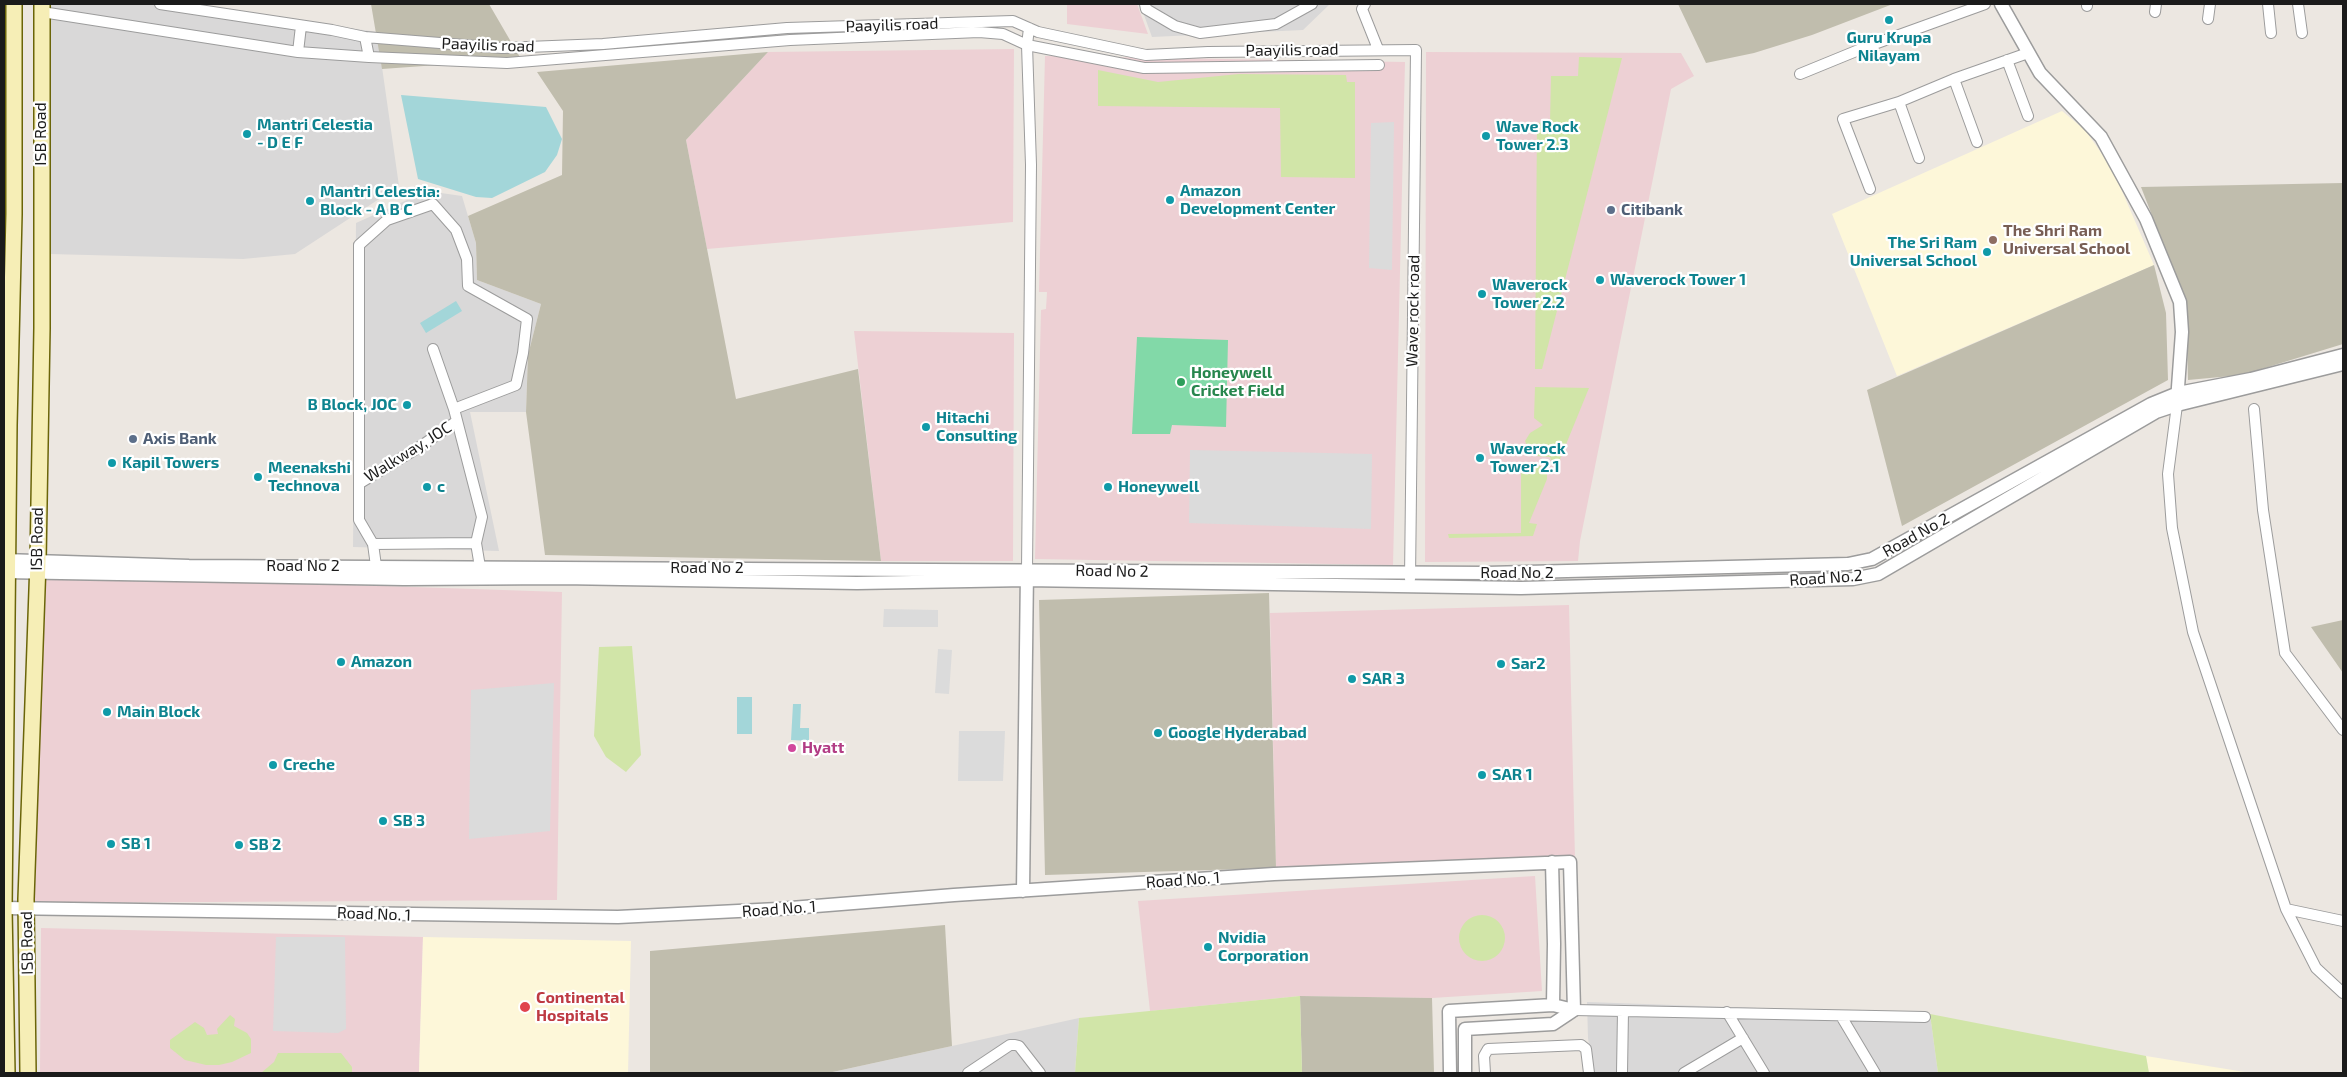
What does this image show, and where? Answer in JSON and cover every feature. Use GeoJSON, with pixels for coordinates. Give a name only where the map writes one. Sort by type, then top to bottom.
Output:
{"type":"FeatureCollection","features":[{"type":"Feature","properties":{"kind":"main road","name":"ISB Road"},"geometry":{"type":"LineString","coordinates":[[8,1073],[4,908],[6,566],[14,214],[14,4]]}},
{"type":"Feature","properties":{"kind":"main road","name":"ISB Road"},"geometry":{"type":"LineString","coordinates":[[28,1073],[27,909],[42,328],[42,8]]}},
{"type":"Feature","properties":{"kind":"street","name":"Paayilis road"},"geometry":{"type":"LineString","coordinates":[[160,4],[365,37],[502,48],[602,44],[788,28],[1013,21],[1038,32],[1146,54],[1416,50]]}},
{"type":"Feature","properties":{"kind":"street"},"geometry":{"type":"LineString","coordinates":[[1144,4],[1146,10],[1174,26],[1200,34],[1276,24],[1312,4]]}},
{"type":"Feature","properties":{"kind":"street"},"geometry":{"type":"LineString","coordinates":[[1365,4],[1362,9],[1378,50]]}},
{"type":"Feature","properties":{"kind":"street"},"geometry":{"type":"LineString","coordinates":[[1800,74],[1866,47],[1985,4]]}},
{"type":"Feature","properties":{"kind":"street"},"geometry":{"type":"LineString","coordinates":[[2001,4],[2040,73],[2101,137],[2146,219],[2180,302],[2182,332],[2178,399],[2171,436],[2168,474],[2172,528],[2193,632],[2286,909],[2316,968],[2343,992]]}},
{"type":"Feature","properties":{"kind":"street"},"geometry":{"type":"LineString","coordinates":[[2208,20],[2210,4]]}},
{"type":"Feature","properties":{"kind":"street"},"geometry":{"type":"LineString","coordinates":[[2268,4],[2271,33]]}},
{"type":"Feature","properties":{"kind":"street"},"geometry":{"type":"LineString","coordinates":[[2298,4],[2302,34]]}},
{"type":"Feature","properties":{"kind":"street","name":"Paayilis road"},"geometry":{"type":"LineString","coordinates":[[42,8],[298,52],[508,63],[790,40],[979,32],[1003,34],[1027,45],[1144,68],[1379,65]]}},
{"type":"Feature","properties":{"kind":"street"},"geometry":{"type":"LineString","coordinates":[[298,52],[301,26]]}},
{"type":"Feature","properties":{"kind":"street"},"geometry":{"type":"LineString","coordinates":[[1023,891],[1031,165],[1027,45],[1029,28]]}},
{"type":"Feature","properties":{"kind":"street"},"geometry":{"type":"LineString","coordinates":[[365,37],[369,57]]}},
{"type":"Feature","properties":{"kind":"street","name":"Wave rock road"},"geometry":{"type":"LineString","coordinates":[[1410,585],[1416,50]]}},
{"type":"Feature","properties":{"kind":"street"},"geometry":{"type":"LineString","coordinates":[[1870,189],[1843,119],[1899,102],[1954,79],[2028,53]]}},
{"type":"Feature","properties":{"kind":"street"},"geometry":{"type":"LineString","coordinates":[[1144,68],[1146,54]]}},
{"type":"Feature","properties":{"kind":"street"},"geometry":{"type":"LineString","coordinates":[[2007,60],[2028,116]]}},
{"type":"Feature","properties":{"kind":"street"},"geometry":{"type":"LineString","coordinates":[[1954,79],[1977,142]]}},
{"type":"Feature","properties":{"kind":"street"},"geometry":{"type":"LineString","coordinates":[[1899,102],[1919,158]]}},
{"type":"Feature","properties":{"kind":"street"},"geometry":{"type":"LineString","coordinates":[[376,566],[373,544],[359,520],[359,245],[387,220],[433,204],[456,230],[467,259],[468,286],[526,319],[523,353],[516,385],[454,409]]}},
{"type":"Feature","properties":{"kind":"street"},"geometry":{"type":"LineString","coordinates":[[433,349],[454,409],[482,517],[476,543],[480,567]]}},
{"type":"Feature","properties":{"kind":"street"},"geometry":{"type":"LineString","coordinates":[[2178,399],[2251,379],[2343,363]]}},
{"type":"Feature","properties":{"kind":"street","name":"Road No 2"},"geometry":{"type":"LineString","coordinates":[[6,566],[856,583],[1107,571],[1551,573],[1848,564],[1872,560],[2151,404],[2178,399]]}},
{"type":"Feature","properties":{"kind":"street","name":"Road No.2"},"geometry":{"type":"LineString","coordinates":[[1521,588],[1853,579],[1878,574],[2178,399]]}},
{"type":"Feature","properties":{"kind":"street"},"geometry":{"type":"LineString","coordinates":[[2254,409],[2263,510],[2285,654],[2343,730]]}},
{"type":"Feature","properties":{"kind":"street","name":"Walkway, JOC"},"geometry":{"type":"LineString","coordinates":[[360,483],[421,446],[457,421]]}},
{"type":"Feature","properties":{"kind":"street"},"geometry":{"type":"LineString","coordinates":[[373,544],[476,543]]}},
{"type":"Feature","properties":{"kind":"street","name":"Road No 2"},"geometry":{"type":"LineString","coordinates":[[37,568],[376,566],[1026,574],[1521,588]]}},
{"type":"Feature","properties":{"kind":"street"},"geometry":{"type":"LineString","coordinates":[[1552,862],[1553,1005]]}},
{"type":"Feature","properties":{"kind":"street","name":"Road No. 1"},"geometry":{"type":"LineString","coordinates":[[4,908],[618,917],[771,910],[1274,874],[1570,862],[1574,1010]]}},
{"type":"Feature","properties":{"kind":"street"},"geometry":{"type":"LineString","coordinates":[[2286,909],[2343,921]]}},
{"type":"Feature","properties":{"kind":"street"},"geometry":{"type":"LineString","coordinates":[[1450,1073],[1449,1011],[1553,1005],[1574,1010],[1925,1017]]}},
{"type":"Feature","properties":{"kind":"street"},"geometry":{"type":"LineString","coordinates":[[1465,1073],[1465,1029],[1553,1024],[1574,1010]]}},
{"type":"Feature","properties":{"kind":"street"},"geometry":{"type":"LineString","coordinates":[[1622,1073],[1623,1011]]}},
{"type":"Feature","properties":{"kind":"street"},"geometry":{"type":"LineString","coordinates":[[1727,1012],[1764,1073]]}},
{"type":"Feature","properties":{"kind":"street"},"geometry":{"type":"LineString","coordinates":[[1841,1016],[1875,1073]]}},
{"type":"Feature","properties":{"kind":"street"},"geometry":{"type":"LineString","coordinates":[[1684,1073],[1743,1038]]}},
{"type":"Feature","properties":{"kind":"street"},"geometry":{"type":"LineString","coordinates":[[968,1073],[1010,1045],[1019,1046],[1040,1073]]}},
{"type":"Feature","properties":{"kind":"street"},"geometry":{"type":"LineString","coordinates":[[1485,1073],[1484,1056],[1488,1049],[1581,1045],[1586,1049],[1589,1073]]}},
{"type":"Feature","properties":{"kind":"shaded area"},"geometry":{"type":"Polygon","coordinates":[[[49,4],[183,4],[377,32],[399,186],[295,254],[243,259],[49,254],[49,4]]]}},
{"type":"Feature","properties":{"kind":"shaded area"},"geometry":{"type":"Polygon","coordinates":[[[371,4],[489,4],[521,59],[382,69],[371,4]]]}},
{"type":"Feature","properties":{"kind":"shaded area"},"geometry":{"type":"Polygon","coordinates":[[[1067,4],[1137,4],[1148,34],[1067,24],[1067,4]]]}},
{"type":"Feature","properties":{"kind":"shaded area"},"geometry":{"type":"Polygon","coordinates":[[[1140,4],[1330,4],[1303,30],[1152,37],[1140,4]]]}},
{"type":"Feature","properties":{"kind":"shaded area"},"geometry":{"type":"Polygon","coordinates":[[[1678,4],[1893,4],[1812,35],[1754,53],[1706,63],[1678,4]]]}},
{"type":"Feature","properties":{"kind":"shaded area"},"geometry":{"type":"Polygon","coordinates":[[[1014,49],[1013,222],[707,249],[686,140],[768,52],[1014,49]]]}},
{"type":"Feature","properties":{"kind":"shaded area"},"geometry":{"type":"Polygon","coordinates":[[[768,52],[686,140],[736,399],[858,369],[881,561],[545,555],[526,412],[528,355],[541,304],[477,280],[476,243],[468,216],[562,175],[563,111],[537,72],[768,52]]]}},
{"type":"Feature","properties":{"kind":"shaded area"},"geometry":{"type":"Polygon","coordinates":[[[1426,52],[1681,53],[1694,76],[1671,89],[1580,541],[1578,561],[1425,562],[1426,52]]]}},
{"type":"Feature","properties":{"kind":"shaded area"},"geometry":{"type":"Polygon","coordinates":[[[1045,56],[1405,62],[1393,565],[1035,559],[1041,310],[1046,309],[1047,292],[1039,292],[1045,56]]]}},
{"type":"Feature","properties":{"kind":"shaded area","name":"The Shri Ram Universal School"},"geometry":{"type":"Polygon","coordinates":[[[2062,111],[2085,130],[2112,168],[2154,265],[1897,376],[1832,214],[2062,111]]]}},
{"type":"Feature","properties":{"kind":"shaded area"},"geometry":{"type":"Polygon","coordinates":[[[1394,122],[1392,270],[1369,268],[1371,123],[1394,122]]]}},
{"type":"Feature","properties":{"kind":"shaded area"},"geometry":{"type":"Polygon","coordinates":[[[2343,183],[2343,344],[2242,375],[2188,380],[2186,303],[2141,187],[2343,183]]]}},
{"type":"Feature","properties":{"kind":"shaded area"},"geometry":{"type":"Polygon","coordinates":[[[427,191],[462,196],[476,243],[477,280],[541,304],[528,355],[526,412],[470,412],[499,551],[353,547],[356,223],[427,191]]]}},
{"type":"Feature","properties":{"kind":"shaded area"},"geometry":{"type":"Polygon","coordinates":[[[2154,265],[2166,313],[2168,380],[1902,526],[1867,390],[2154,265]]]}},
{"type":"Feature","properties":{"kind":"shaded area"},"geometry":{"type":"Polygon","coordinates":[[[854,331],[1014,333],[1013,561],[881,561],[854,331]]]}},
{"type":"Feature","properties":{"kind":"shaded area"},"geometry":{"type":"Polygon","coordinates":[[[1190,450],[1372,454],[1371,529],[1189,523],[1190,450]]]}},
{"type":"Feature","properties":{"kind":"shaded area"},"geometry":{"type":"Polygon","coordinates":[[[37,580],[206,580],[562,592],[557,900],[30,903],[37,580]]]}},
{"type":"Feature","properties":{"kind":"shaded area","name":"Google Hyderabad"},"geometry":{"type":"Polygon","coordinates":[[[1269,593],[1276,868],[1045,875],[1039,600],[1269,593]]]}},
{"type":"Feature","properties":{"kind":"shaded area"},"geometry":{"type":"Polygon","coordinates":[[[1569,605],[1575,859],[1276,868],[1270,613],[1569,605]]]}},
{"type":"Feature","properties":{"kind":"shaded area"},"geometry":{"type":"Polygon","coordinates":[[[884,609],[938,610],[938,627],[883,627],[884,609]]]}},
{"type":"Feature","properties":{"kind":"shaded area"},"geometry":{"type":"Polygon","coordinates":[[[2343,620],[2343,673],[2311,627],[2343,620]]]}},
{"type":"Feature","properties":{"kind":"shaded area"},"geometry":{"type":"Polygon","coordinates":[[[938,649],[952,650],[949,694],[935,693],[938,649]]]}},
{"type":"Feature","properties":{"kind":"shaded area"},"geometry":{"type":"Polygon","coordinates":[[[554,683],[550,831],[469,839],[471,690],[554,683]]]}},
{"type":"Feature","properties":{"kind":"shaded area"},"geometry":{"type":"Polygon","coordinates":[[[959,731],[1005,731],[1003,781],[958,781],[959,731]]]}},
{"type":"Feature","properties":{"kind":"shaded area"},"geometry":{"type":"Polygon","coordinates":[[[1535,876],[1542,991],[1432,998],[1300,996],[1150,1011],[1138,901],[1535,876]]]}},
{"type":"Feature","properties":{"kind":"shaded area"},"geometry":{"type":"Polygon","coordinates":[[[945,925],[952,1046],[828,1073],[650,1073],[650,951],[945,925]]]}},
{"type":"Feature","properties":{"kind":"shaded area"},"geometry":{"type":"Polygon","coordinates":[[[41,928],[423,937],[419,1073],[40,1073],[41,928]]]}},
{"type":"Feature","properties":{"kind":"shaded area"},"geometry":{"type":"Polygon","coordinates":[[[276,937],[345,937],[346,1029],[338,1033],[273,1031],[276,937]]]}},
{"type":"Feature","properties":{"kind":"shaded area","name":"Continental Hospitals"},"geometry":{"type":"Polygon","coordinates":[[[423,937],[631,941],[628,1073],[419,1073],[423,937]]]}},
{"type":"Feature","properties":{"kind":"shaded area"},"geometry":{"type":"Polygon","coordinates":[[[1300,996],[1432,998],[1434,1073],[1302,1073],[1300,996]]]}},
{"type":"Feature","properties":{"kind":"shaded area"},"geometry":{"type":"Polygon","coordinates":[[[1587,1002],[1930,1014],[1938,1073],[1593,1073],[1588,1038],[1587,1002]]]}},
{"type":"Feature","properties":{"kind":"shaded area"},"geometry":{"type":"Polygon","coordinates":[[[1079,1018],[1075,1073],[828,1073],[952,1046],[1079,1018]]]}},
{"type":"Feature","properties":{"kind":"shaded area"},"geometry":{"type":"Polygon","coordinates":[[[2146,1056],[2251,1073],[2149,1073],[2146,1056]]]}},
{"type":"Feature","properties":{"kind":"green space"},"geometry":{"type":"Polygon","coordinates":[[[1579,57],[1622,58],[1542,369],[1535,369],[1537,123],[1550,122],[1551,76],[1578,76],[1579,57]]]}},
{"type":"Feature","properties":{"kind":"green space"},"geometry":{"type":"Polygon","coordinates":[[[1098,70],[1158,82],[1239,74],[1346,75],[1347,82],[1355,82],[1355,178],[1281,177],[1280,108],[1098,106],[1098,70]]]}},
{"type":"Feature","properties":{"kind":"green space","name":"Honeywell Cricket Field"},"geometry":{"type":"Polygon","coordinates":[[[1137,337],[1228,340],[1226,427],[1172,425],[1170,434],[1132,434],[1137,337]]]}},
{"type":"Feature","properties":{"kind":"green space"},"geometry":{"type":"Polygon","coordinates":[[[1535,387],[1589,388],[1558,464],[1553,464],[1550,457],[1535,456],[1529,451],[1525,441],[1530,433],[1543,425],[1534,418],[1535,387]]]}},
{"type":"Feature","properties":{"kind":"green space"},"geometry":{"type":"Polygon","coordinates":[[[1521,466],[1543,466],[1547,470],[1547,479],[1529,523],[1537,524],[1533,536],[1449,538],[1448,534],[1521,533],[1521,466]]]}},
{"type":"Feature","properties":{"kind":"green space"},"geometry":{"type":"Polygon","coordinates":[[[632,646],[641,755],[626,772],[606,757],[594,736],[599,647],[632,646]]]}},
{"type":"Feature","properties":{"kind":"green space"},"geometry":{"type":"Polygon","coordinates":[[[1482,915],[1495,919],[1501,925],[1505,938],[1501,951],[1495,957],[1482,961],[1469,957],[1463,951],[1459,938],[1463,925],[1469,919],[1482,915]]]}},
{"type":"Feature","properties":{"kind":"green space"},"geometry":{"type":"Polygon","coordinates":[[[1300,996],[1302,1073],[1075,1073],[1079,1018],[1300,996]]]}},
{"type":"Feature","properties":{"kind":"green space"},"geometry":{"type":"Polygon","coordinates":[[[1930,1014],[2146,1056],[2149,1073],[1938,1073],[1930,1014]]]}},
{"type":"Feature","properties":{"kind":"green space"},"geometry":{"type":"Polygon","coordinates":[[[230,1015],[235,1019],[234,1026],[247,1033],[251,1039],[251,1053],[232,1062],[206,1065],[185,1060],[170,1048],[170,1040],[195,1022],[204,1028],[207,1035],[218,1034],[217,1029],[230,1015]]]}},
{"type":"Feature","properties":{"kind":"green space"},"geometry":{"type":"Polygon","coordinates":[[[278,1053],[341,1053],[352,1067],[352,1073],[261,1073],[274,1062],[278,1053]]]}},
{"type":"Feature","properties":{"kind":"water"},"geometry":{"type":"Polygon","coordinates":[[[401,95],[546,107],[562,139],[557,155],[545,172],[492,198],[476,197],[418,179],[401,95]]]}},
{"type":"Feature","properties":{"kind":"water"},"geometry":{"type":"Polygon","coordinates":[[[456,301],[462,311],[426,333],[420,323],[456,301]]]}},
{"type":"Feature","properties":{"kind":"water"},"geometry":{"type":"Polygon","coordinates":[[[737,697],[752,697],[752,734],[737,734],[737,697]]]}},
{"type":"Feature","properties":{"kind":"water"},"geometry":{"type":"Polygon","coordinates":[[[793,704],[801,704],[800,728],[809,728],[809,741],[791,740],[793,704]]]}},
{"type":"Feature","properties":{"kind":"place","name":"Guru Krupa Nilayam"},"geometry":{"type":"Point","coordinates":[1889,20]}},
{"type":"Feature","properties":{"kind":"place","name":"Mantri Celestia - D E F"},"geometry":{"type":"Point","coordinates":[247,134]}},
{"type":"Feature","properties":{"kind":"place","name":"Wave Rock Tower 2.3"},"geometry":{"type":"Point","coordinates":[1486,136]}},
{"type":"Feature","properties":{"kind":"place","name":"Amazon Development Center"},"geometry":{"type":"Point","coordinates":[1170,200]}},
{"type":"Feature","properties":{"kind":"place","name":"Mantri Celestia: Block - A B C"},"geometry":{"type":"Point","coordinates":[310,201]}},
{"type":"Feature","properties":{"kind":"place","name":"Citibank"},"geometry":{"type":"Point","coordinates":[1611,210]}},
{"type":"Feature","properties":{"kind":"place","name":"The Shri Ram Universal School"},"geometry":{"type":"Point","coordinates":[1993,240]}},
{"type":"Feature","properties":{"kind":"place","name":"The Sri Ram Universal School"},"geometry":{"type":"Point","coordinates":[1987,252]}},
{"type":"Feature","properties":{"kind":"place","name":"Waverock Tower 1"},"geometry":{"type":"Point","coordinates":[1600,280]}},
{"type":"Feature","properties":{"kind":"place","name":"Waverock Tower 2.2"},"geometry":{"type":"Point","coordinates":[1482,294]}},
{"type":"Feature","properties":{"kind":"place","name":"Honeywell Cricket Field"},"geometry":{"type":"Point","coordinates":[1181,382]}},
{"type":"Feature","properties":{"kind":"place","name":"B Block, JOC"},"geometry":{"type":"Point","coordinates":[407,405]}},
{"type":"Feature","properties":{"kind":"place","name":"Hitachi Consulting"},"geometry":{"type":"Point","coordinates":[926,427]}},
{"type":"Feature","properties":{"kind":"place","name":"Axis Bank"},"geometry":{"type":"Point","coordinates":[133,439]}},
{"type":"Feature","properties":{"kind":"place","name":"Waverock Tower 2.1"},"geometry":{"type":"Point","coordinates":[1480,458]}},
{"type":"Feature","properties":{"kind":"place","name":"Kapil Towers"},"geometry":{"type":"Point","coordinates":[112,463]}},
{"type":"Feature","properties":{"kind":"place","name":"Meenakshi Technova"},"geometry":{"type":"Point","coordinates":[258,477]}},
{"type":"Feature","properties":{"kind":"place","name":"c"},"geometry":{"type":"Point","coordinates":[427,487]}},
{"type":"Feature","properties":{"kind":"place","name":"Honeywell"},"geometry":{"type":"Point","coordinates":[1108,487]}},
{"type":"Feature","properties":{"kind":"place","name":"Amazon"},"geometry":{"type":"Point","coordinates":[341,662]}},
{"type":"Feature","properties":{"kind":"place","name":"Sar2"},"geometry":{"type":"Point","coordinates":[1501,664]}},
{"type":"Feature","properties":{"kind":"place","name":"SAR 3"},"geometry":{"type":"Point","coordinates":[1352,679]}},
{"type":"Feature","properties":{"kind":"place","name":"Main Block"},"geometry":{"type":"Point","coordinates":[107,712]}},
{"type":"Feature","properties":{"kind":"place","name":"Google Hyderabad"},"geometry":{"type":"Point","coordinates":[1158,733]}},
{"type":"Feature","properties":{"kind":"place","name":"Hyatt"},"geometry":{"type":"Point","coordinates":[792,748]}},
{"type":"Feature","properties":{"kind":"place","name":"Creche"},"geometry":{"type":"Point","coordinates":[273,765]}},
{"type":"Feature","properties":{"kind":"place","name":"SAR 1"},"geometry":{"type":"Point","coordinates":[1482,775]}},
{"type":"Feature","properties":{"kind":"place","name":"SB 3"},"geometry":{"type":"Point","coordinates":[383,821]}},
{"type":"Feature","properties":{"kind":"place","name":"SB 1"},"geometry":{"type":"Point","coordinates":[111,844]}},
{"type":"Feature","properties":{"kind":"place","name":"SB 2"},"geometry":{"type":"Point","coordinates":[239,845]}},
{"type":"Feature","properties":{"kind":"place","name":"Nvidia Corporation"},"geometry":{"type":"Point","coordinates":[1208,947]}},
{"type":"Feature","properties":{"kind":"place","name":"Continental Hospitals"},"geometry":{"type":"Point","coordinates":[525,1007]}}]}
